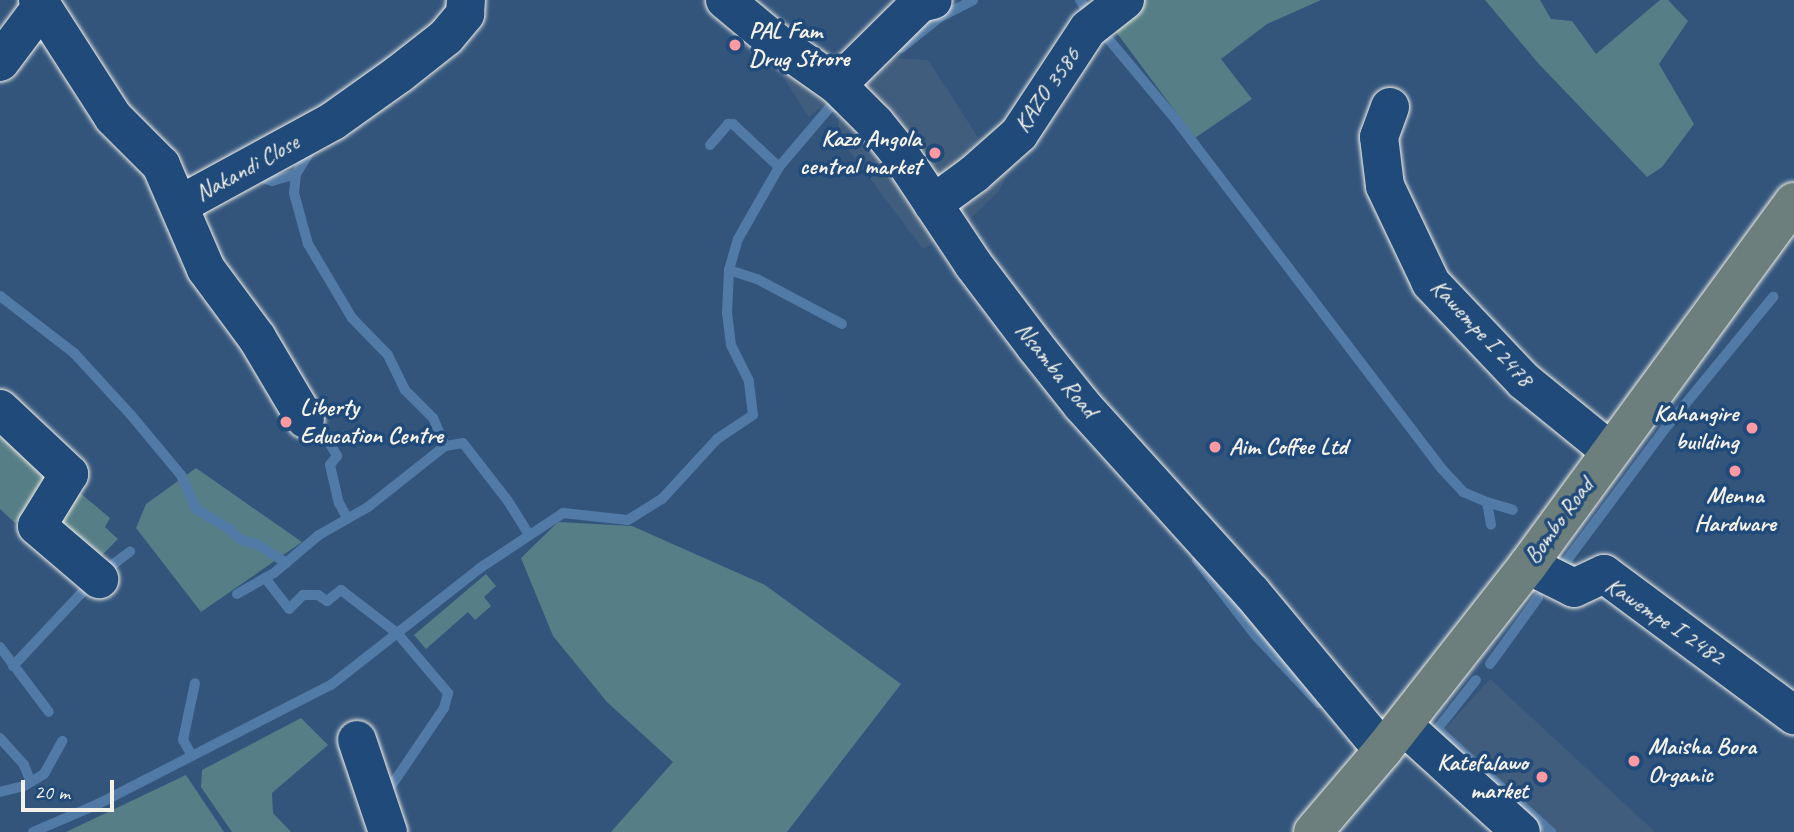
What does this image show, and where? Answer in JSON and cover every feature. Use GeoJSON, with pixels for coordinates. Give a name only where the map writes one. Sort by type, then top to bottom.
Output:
{"type":"FeatureCollection","features":[{"type":"Feature","properties":{"kind":"main road","name":"Bombo Road"},"geometry":{"type":"LineString","coordinates":[[1313,832],[1393,738],[1528,565],[1794,202]]}},
{"type":"Feature","properties":{"kind":"street","name":"Nakandi Close"},"geometry":{"type":"LineString","coordinates":[[305,419],[257,338],[206,269],[181,204],[333,121],[399,74],[446,37],[465,14],[466,0]]}},
{"type":"Feature","properties":{"kind":"street","name":"Nsamba Road"},"geometry":{"type":"LineString","coordinates":[[725,0],[773,40],[837,85],[898,151],[972,264],[1082,405],[1252,593],[1393,738],[1521,832]]}},
{"type":"Feature","properties":{"kind":"street"},"geometry":{"type":"LineString","coordinates":[[837,85],[920,3],[933,0]]}},
{"type":"Feature","properties":{"kind":"street"},"geometry":{"type":"LineString","coordinates":[[0,62],[40,3],[113,117],[161,165],[181,204]]}},
{"type":"Feature","properties":{"kind":"street","name":"KAZO 3586"},"geometry":{"type":"LineString","coordinates":[[933,204],[974,174],[1019,134],[1105,15]]}},
{"type":"Feature","properties":{"kind":"street","name":"Kawempe I 2478"},"geometry":{"type":"LineString","coordinates":[[1390,107],[1379,137],[1385,186],[1431,283],[1524,381],[1610,451]]}},
{"type":"Feature","properties":{"kind":"street"},"geometry":{"type":"LineString","coordinates":[[0,409],[69,474],[37,526],[99,579]]}},
{"type":"Feature","properties":{"kind":"street","name":"Kawempe I 2482"},"geometry":{"type":"LineString","coordinates":[[1528,565],[1590,581],[1794,715]]}},
{"type":"Feature","properties":{"kind":"street"},"geometry":{"type":"LineString","coordinates":[[357,740],[388,832]]}},
{"type":"Feature","properties":{"kind":"shaded area","name":"Kazo Angola central market"},"geometry":{"type":"Polygon","coordinates":[[[785,54],[839,72],[854,56],[928,60],[979,139],[1012,114],[1028,138],[998,192],[966,223],[923,249],[844,144],[838,126],[841,115],[819,108],[809,117],[778,69],[785,54]]]}},
{"type":"Feature","properties":{"kind":"shaded area","name":"Katefalawo market"},"geometry":{"type":"Polygon","coordinates":[[[1490,679],[1655,832],[1547,832],[1441,733],[1490,679]]]}},
{"type":"Feature","properties":{"kind":"green space"},"geometry":{"type":"Polygon","coordinates":[[[1138,0],[1321,0],[1267,24],[1221,59],[1252,99],[1195,138],[1108,21],[1138,0]]]}},
{"type":"Feature","properties":{"kind":"green space"},"geometry":{"type":"Polygon","coordinates":[[[1485,0],[1540,0],[1551,19],[1572,21],[1596,54],[1660,0],[1668,0],[1688,21],[1659,64],[1694,124],[1662,167],[1647,177],[1538,63],[1485,0]]]}},
{"type":"Feature","properties":{"kind":"green space"},"geometry":{"type":"Polygon","coordinates":[[[0,422],[58,475],[15,523],[0,509],[0,422]]]}},
{"type":"Feature","properties":{"kind":"green space"},"geometry":{"type":"Polygon","coordinates":[[[196,468],[302,542],[201,612],[136,528],[146,504],[196,468]]]}},
{"type":"Feature","properties":{"kind":"green space"},"geometry":{"type":"Polygon","coordinates":[[[73,487],[110,518],[105,527],[118,539],[92,565],[44,520],[73,487]]]}},
{"type":"Feature","properties":{"kind":"green space"},"geometry":{"type":"Polygon","coordinates":[[[558,522],[632,526],[765,585],[901,684],[787,832],[611,832],[673,762],[607,702],[553,636],[521,558],[558,522]]]}},
{"type":"Feature","properties":{"kind":"green space"},"geometry":{"type":"Polygon","coordinates":[[[486,574],[496,586],[484,597],[491,606],[475,620],[468,612],[426,649],[414,635],[486,574]]]}},
{"type":"Feature","properties":{"kind":"green space"},"geometry":{"type":"Polygon","coordinates":[[[301,718],[328,745],[272,793],[273,813],[291,832],[232,832],[201,787],[202,770],[301,718]]]}},
{"type":"Feature","properties":{"kind":"green space"},"geometry":{"type":"Polygon","coordinates":[[[186,775],[224,832],[66,832],[186,775]]]}},
{"type":"Feature","properties":{"kind":"waterway"},"geometry":{"type":"LineString","coordinates":[[901,48],[940,17],[973,0]]}},
{"type":"Feature","properties":{"kind":"waterway"},"geometry":{"type":"LineString","coordinates":[[1080,0],[1092,18]]}},
{"type":"Feature","properties":{"kind":"waterway"},"geometry":{"type":"LineString","coordinates":[[1101,30],[1176,120],[1441,468],[1463,492],[1487,502],[1491,525]]}},
{"type":"Feature","properties":{"kind":"waterway"},"geometry":{"type":"LineString","coordinates":[[33,832],[98,804],[331,685],[480,568],[563,513],[628,520],[662,499],[717,439],[753,415],[749,381],[731,345],[727,314],[729,270],[738,239],[779,167],[831,106],[840,109]]}},
{"type":"Feature","properties":{"kind":"waterway"},"geometry":{"type":"LineString","coordinates":[[710,145],[728,124],[733,124],[779,167]]}},
{"type":"Feature","properties":{"kind":"waterway"},"geometry":{"type":"LineString","coordinates":[[237,594],[274,573],[319,535],[368,507],[445,446],[433,418],[405,390],[388,355],[352,318],[308,244],[294,193],[296,174],[312,148]]}},
{"type":"Feature","properties":{"kind":"waterway"},"geometry":{"type":"LineString","coordinates":[[256,176],[272,181],[296,174]]}},
{"type":"Feature","properties":{"kind":"waterway"},"geometry":{"type":"LineString","coordinates":[[729,270],[757,279],[842,324]]}},
{"type":"Feature","properties":{"kind":"waterway"},"geometry":{"type":"LineString","coordinates":[[0,296],[74,353],[181,475],[196,509],[228,528],[241,540],[257,544],[286,563]]}},
{"type":"Feature","properties":{"kind":"waterway"},"geometry":{"type":"LineString","coordinates":[[1574,570],[1565,563],[1668,425],[1773,297]]}},
{"type":"Feature","properties":{"kind":"waterway"},"geometry":{"type":"LineString","coordinates":[[315,418],[337,456],[330,465],[339,503],[348,519]]}},
{"type":"Feature","properties":{"kind":"waterway"},"geometry":{"type":"LineString","coordinates":[[445,446],[463,443],[508,501],[529,535]]}},
{"type":"Feature","properties":{"kind":"waterway"},"geometry":{"type":"LineString","coordinates":[[1487,502],[1513,510]]}},
{"type":"Feature","properties":{"kind":"waterway"},"geometry":{"type":"LineString","coordinates":[[103,572],[130,552]]}},
{"type":"Feature","properties":{"kind":"waterway"},"geometry":{"type":"LineString","coordinates":[[1197,560],[1256,636],[1319,703]]}},
{"type":"Feature","properties":{"kind":"waterway"},"geometry":{"type":"LineString","coordinates":[[265,578],[289,609],[303,595],[318,595],[327,601],[341,590],[397,633],[448,693],[444,708],[385,795]]}},
{"type":"Feature","properties":{"kind":"waterway"},"geometry":{"type":"LineString","coordinates":[[13,666],[92,582]]}},
{"type":"Feature","properties":{"kind":"waterway"},"geometry":{"type":"LineString","coordinates":[[1490,664],[1538,598]]}},
{"type":"Feature","properties":{"kind":"waterway"},"geometry":{"type":"LineString","coordinates":[[0,647],[49,712]]}},
{"type":"Feature","properties":{"kind":"waterway"},"geometry":{"type":"LineString","coordinates":[[1435,732],[1476,680]]}},
{"type":"Feature","properties":{"kind":"waterway"},"geometry":{"type":"LineString","coordinates":[[192,756],[183,740],[195,683]]}},
{"type":"Feature","properties":{"kind":"waterway"},"geometry":{"type":"LineString","coordinates":[[1437,729],[1551,832]]}},
{"type":"Feature","properties":{"kind":"waterway"},"geometry":{"type":"LineString","coordinates":[[0,738],[24,765],[31,782]]}},
{"type":"Feature","properties":{"kind":"waterway"},"geometry":{"type":"LineString","coordinates":[[0,792],[24,786],[44,774],[62,741]]}},
{"type":"Feature","properties":{"kind":"place","name":"PAL Fam Drug Strore"},"geometry":{"type":"Point","coordinates":[735,45]}},
{"type":"Feature","properties":{"kind":"place","name":"Kazo Angola central market"},"geometry":{"type":"Point","coordinates":[935,153]}},
{"type":"Feature","properties":{"kind":"place","name":"Liberty Education Centre"},"geometry":{"type":"Point","coordinates":[286,422]}},
{"type":"Feature","properties":{"kind":"place","name":"Kahangire building"},"geometry":{"type":"Point","coordinates":[1752,428]}},
{"type":"Feature","properties":{"kind":"place","name":"Aim Coffee Ltd"},"geometry":{"type":"Point","coordinates":[1215,447]}},
{"type":"Feature","properties":{"kind":"place","name":"Menna Hardware"},"geometry":{"type":"Point","coordinates":[1735,471]}},
{"type":"Feature","properties":{"kind":"place","name":"Maisha Bora Organic"},"geometry":{"type":"Point","coordinates":[1634,761]}},
{"type":"Feature","properties":{"kind":"place","name":"Katefalawo market"},"geometry":{"type":"Point","coordinates":[1542,777]}}]}
